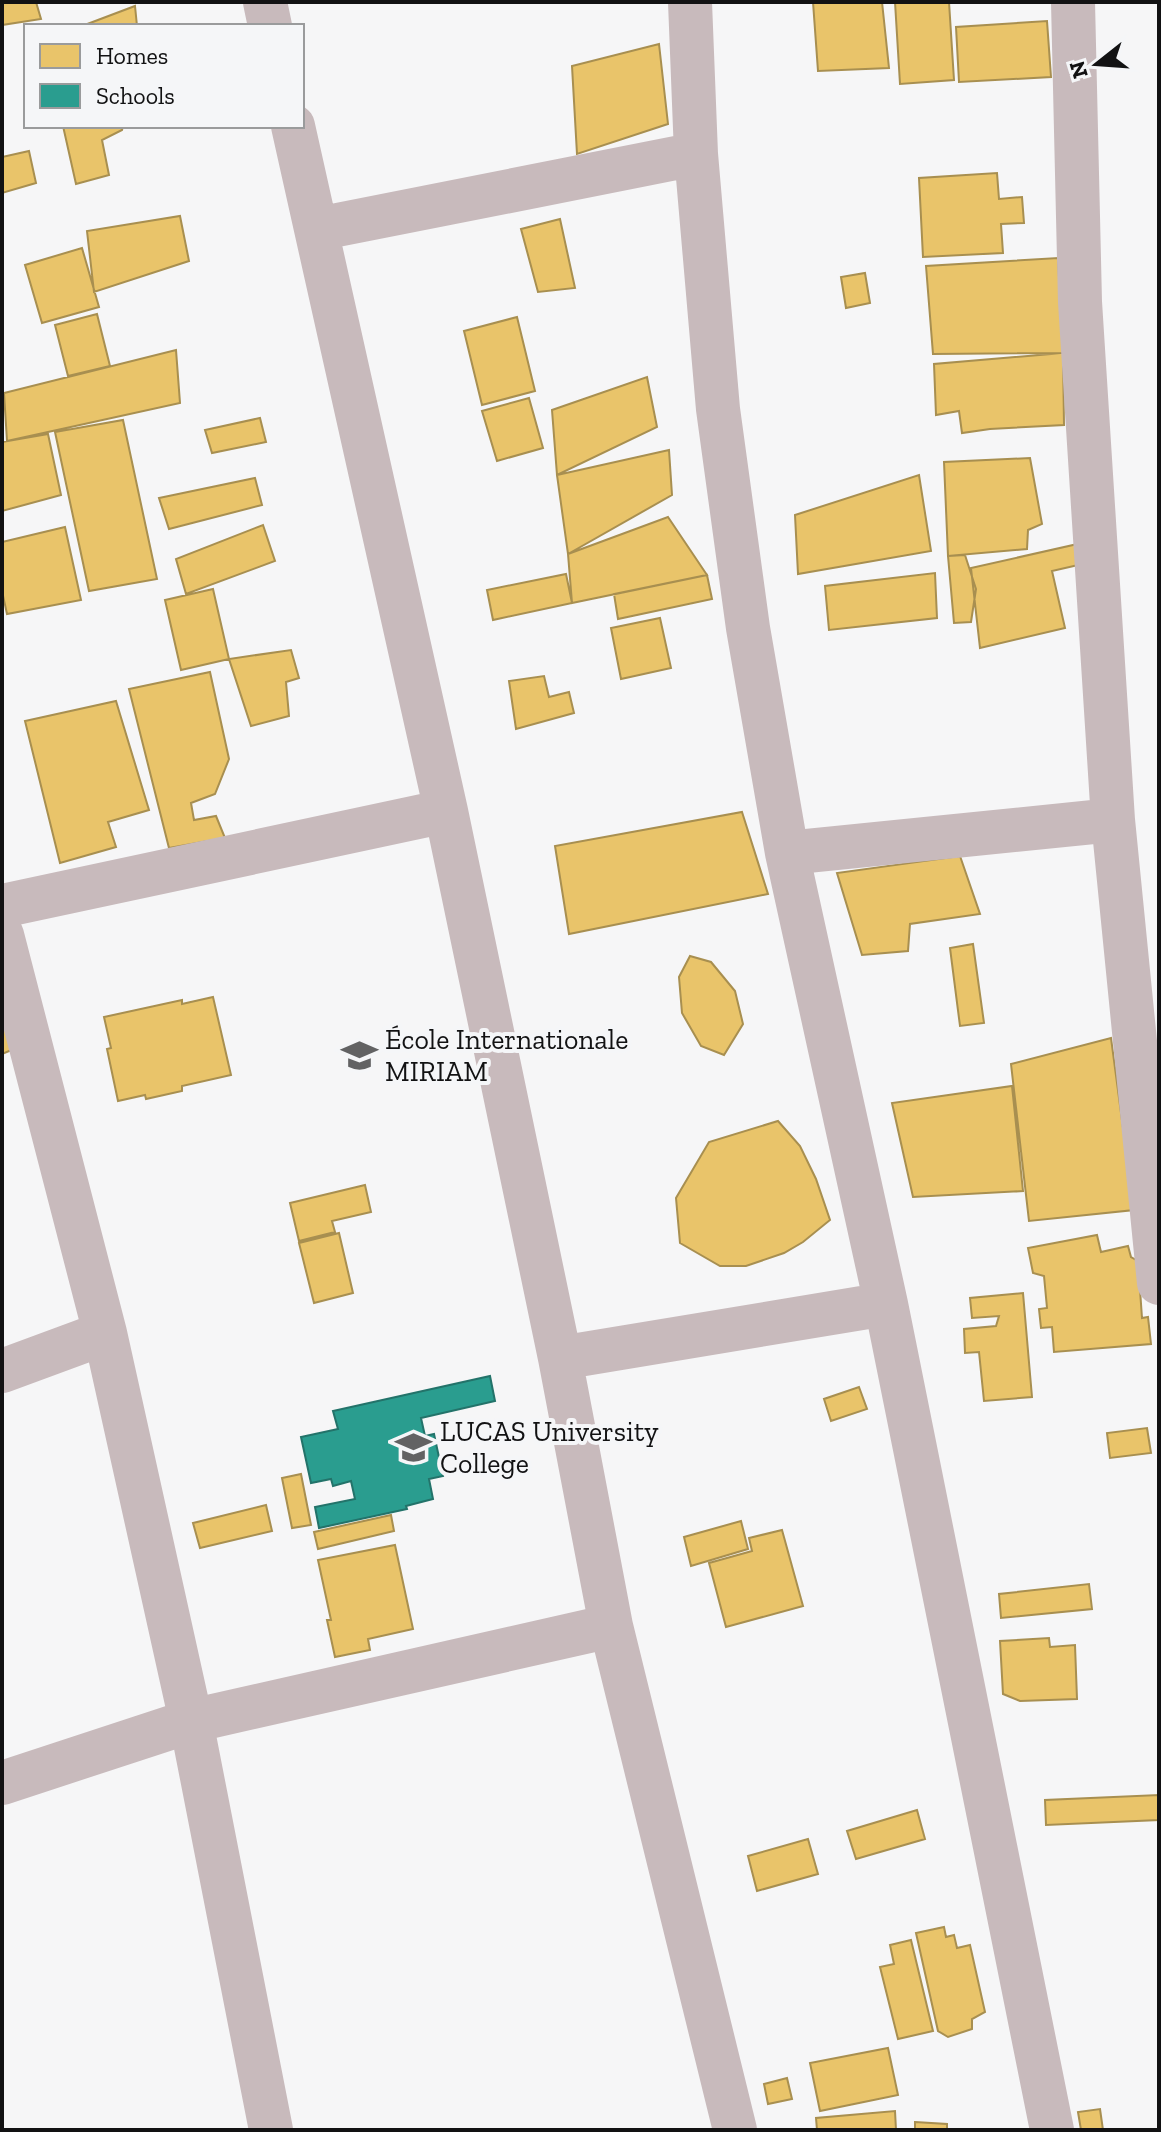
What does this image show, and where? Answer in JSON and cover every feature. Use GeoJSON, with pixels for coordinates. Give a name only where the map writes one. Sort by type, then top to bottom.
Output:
{"type":"FeatureCollection","features":[{"type":"Feature","properties":{"kind":"street"},"geometry":{"type":"LineString","coordinates":[[265,2],[270,24]]}},
{"type":"Feature","properties":{"kind":"street"},"geometry":{"type":"LineString","coordinates":[[690,2],[696,154],[718,409],[748,628],[787,853],[886,1304],[1052,2130]]}},
{"type":"Feature","properties":{"kind":"street"},"geometry":{"type":"LineString","coordinates":[[1073,2],[1080,302],[1113,820],[1159,1283]]}},
{"type":"Feature","properties":{"kind":"street"},"geometry":{"type":"LineString","coordinates":[[293,128],[446,811],[560,1358],[611,1626],[735,2130]]}},
{"type":"Feature","properties":{"kind":"street"},"geometry":{"type":"LineString","coordinates":[[317,229],[696,154]]}},
{"type":"Feature","properties":{"kind":"street"},"geometry":{"type":"LineString","coordinates":[[2,906],[446,811]]}},
{"type":"Feature","properties":{"kind":"street"},"geometry":{"type":"LineString","coordinates":[[787,853],[1113,820]]}},
{"type":"Feature","properties":{"kind":"street"},"geometry":{"type":"LineString","coordinates":[[2,935],[105,1333],[191,1721],[271,2130]]}},
{"type":"Feature","properties":{"kind":"street"},"geometry":{"type":"LineString","coordinates":[[560,1358],[886,1304]]}},
{"type":"Feature","properties":{"kind":"street"},"geometry":{"type":"LineString","coordinates":[[2,1371],[105,1333]]}},
{"type":"Feature","properties":{"kind":"street"},"geometry":{"type":"LineString","coordinates":[[2,1783],[191,1721],[611,1626]]}},
{"type":"Feature","properties":{"kind":"building: Homes"},"geometry":{"type":"Polygon","coordinates":[[[2,2],[36,2],[41,19],[2,25],[2,2]]]}},
{"type":"Feature","properties":{"kind":"building: Homes"},"geometry":{"type":"Polygon","coordinates":[[[813,2],[882,2],[889,68],[818,71],[813,2]]]}},
{"type":"Feature","properties":{"kind":"building: Homes"},"geometry":{"type":"Polygon","coordinates":[[[895,2],[949,2],[954,80],[900,84],[895,2]]]}},
{"type":"Feature","properties":{"kind":"building: Homes"},"geometry":{"type":"Polygon","coordinates":[[[135,6],[137,24],[87,24],[135,6]]]}},
{"type":"Feature","properties":{"kind":"building: Homes"},"geometry":{"type":"Polygon","coordinates":[[[1047,21],[1051,77],[959,82],[956,27],[1047,21]]]}},
{"type":"Feature","properties":{"kind":"building: Homes"},"geometry":{"type":"Polygon","coordinates":[[[659,44],[668,124],[577,154],[572,66],[659,44]]]}},
{"type":"Feature","properties":{"kind":"building: Homes"},"geometry":{"type":"Polygon","coordinates":[[[63,128],[122,128],[102,140],[109,175],[76,184],[63,128]]]}},
{"type":"Feature","properties":{"kind":"building: Homes"},"geometry":{"type":"Polygon","coordinates":[[[29,151],[36,183],[2,193],[2,157],[29,151]]]}},
{"type":"Feature","properties":{"kind":"building: Homes"},"geometry":{"type":"Polygon","coordinates":[[[997,173],[999,199],[1022,197],[1024,223],[1001,224],[1003,253],[923,257],[919,178],[997,173]]]}},
{"type":"Feature","properties":{"kind":"building: Homes"},"geometry":{"type":"Polygon","coordinates":[[[180,216],[189,261],[94,292],[87,231],[180,216]]]}},
{"type":"Feature","properties":{"kind":"building: Homes"},"geometry":{"type":"Polygon","coordinates":[[[560,219],[575,288],[538,292],[521,229],[560,219]]]}},
{"type":"Feature","properties":{"kind":"building: Homes"},"geometry":{"type":"Polygon","coordinates":[[[82,248],[99,307],[42,323],[25,265],[82,248]]]}},
{"type":"Feature","properties":{"kind":"building: Homes"},"geometry":{"type":"Polygon","coordinates":[[[1058,258],[1063,353],[933,354],[926,266],[1058,258]]]}},
{"type":"Feature","properties":{"kind":"building: Homes"},"geometry":{"type":"Polygon","coordinates":[[[865,273],[870,303],[846,308],[841,277],[865,273]]]}},
{"type":"Feature","properties":{"kind":"building: Homes"},"geometry":{"type":"Polygon","coordinates":[[[97,314],[110,366],[68,376],[55,325],[97,314]]]}},
{"type":"Feature","properties":{"kind":"building: Homes"},"geometry":{"type":"Polygon","coordinates":[[[517,317],[535,391],[482,405],[464,331],[517,317]]]}},
{"type":"Feature","properties":{"kind":"building: Homes"},"geometry":{"type":"Polygon","coordinates":[[[176,350],[180,403],[7,441],[4,393],[176,350]]]}},
{"type":"Feature","properties":{"kind":"building: Homes"},"geometry":{"type":"Polygon","coordinates":[[[1063,353],[1064,425],[962,433],[959,411],[936,415],[934,364],[1063,353]]]}},
{"type":"Feature","properties":{"kind":"building: Homes"},"geometry":{"type":"Polygon","coordinates":[[[647,377],[657,427],[557,475],[552,410],[647,377]]]}},
{"type":"Feature","properties":{"kind":"building: Homes"},"geometry":{"type":"Polygon","coordinates":[[[529,398],[543,448],[497,461],[482,411],[529,398]]]}},
{"type":"Feature","properties":{"kind":"building: Homes"},"geometry":{"type":"Polygon","coordinates":[[[260,418],[266,442],[212,453],[205,430],[260,418]]]}},
{"type":"Feature","properties":{"kind":"building: Homes"},"geometry":{"type":"Polygon","coordinates":[[[123,420],[157,579],[89,591],[55,432],[123,420]]]}},
{"type":"Feature","properties":{"kind":"building: Homes"},"geometry":{"type":"Polygon","coordinates":[[[48,434],[61,495],[2,511],[2,442],[48,434]]]}},
{"type":"Feature","properties":{"kind":"building: Homes"},"geometry":{"type":"Polygon","coordinates":[[[669,450],[672,495],[568,554],[557,475],[669,450]]]}},
{"type":"Feature","properties":{"kind":"building: Homes"},"geometry":{"type":"Polygon","coordinates":[[[1030,458],[1042,524],[1028,530],[1027,549],[948,556],[944,462],[1030,458]]]}},
{"type":"Feature","properties":{"kind":"building: Homes"},"geometry":{"type":"Polygon","coordinates":[[[919,475],[931,551],[798,574],[795,515],[919,475]]]}},
{"type":"Feature","properties":{"kind":"building: Homes"},"geometry":{"type":"Polygon","coordinates":[[[255,478],[262,505],[169,529],[159,498],[255,478]]]}},
{"type":"Feature","properties":{"kind":"building: Homes"},"geometry":{"type":"Polygon","coordinates":[[[668,517],[707,575],[572,603],[568,554],[668,517]]]}},
{"type":"Feature","properties":{"kind":"building: Homes"},"geometry":{"type":"Polygon","coordinates":[[[263,525],[275,561],[186,594],[176,559],[263,525]]]}},
{"type":"Feature","properties":{"kind":"building: Homes"},"geometry":{"type":"Polygon","coordinates":[[[65,527],[81,600],[7,614],[2,591],[2,542],[65,527]]]}},
{"type":"Feature","properties":{"kind":"building: Homes"},"geometry":{"type":"Polygon","coordinates":[[[1082,543],[1087,563],[1052,571],[1065,628],[980,648],[971,568],[1082,543]]]}},
{"type":"Feature","properties":{"kind":"building: Homes"},"geometry":{"type":"Polygon","coordinates":[[[965,555],[976,589],[971,622],[954,623],[948,556],[965,555]]]}},
{"type":"Feature","properties":{"kind":"building: Homes"},"geometry":{"type":"Polygon","coordinates":[[[935,573],[937,618],[829,630],[825,586],[935,573]]]}},
{"type":"Feature","properties":{"kind":"building: Homes"},"geometry":{"type":"Polygon","coordinates":[[[566,574],[572,603],[493,620],[487,590],[566,574]]]}},
{"type":"Feature","properties":{"kind":"building: Homes"},"geometry":{"type":"Polygon","coordinates":[[[707,575],[712,599],[618,619],[614,594],[707,575]]]}},
{"type":"Feature","properties":{"kind":"building: Homes"},"geometry":{"type":"Polygon","coordinates":[[[213,589],[229,659],[181,670],[165,600],[213,589]]]}},
{"type":"Feature","properties":{"kind":"building: Homes"},"geometry":{"type":"Polygon","coordinates":[[[660,618],[671,668],[621,679],[611,628],[660,618]]]}},
{"type":"Feature","properties":{"kind":"building: Homes"},"geometry":{"type":"Polygon","coordinates":[[[291,650],[299,678],[286,682],[289,716],[251,726],[229,659],[291,650]]]}},
{"type":"Feature","properties":{"kind":"building: Homes"},"geometry":{"type":"Polygon","coordinates":[[[210,672],[229,759],[215,794],[191,803],[194,820],[216,816],[225,838],[169,848],[129,689],[210,672]]]}},
{"type":"Feature","properties":{"kind":"building: Homes"},"geometry":{"type":"Polygon","coordinates":[[[544,676],[549,697],[569,692],[574,713],[516,729],[509,681],[544,676]]]}},
{"type":"Feature","properties":{"kind":"building: Homes"},"geometry":{"type":"Polygon","coordinates":[[[116,701],[149,810],[108,822],[116,847],[60,863],[25,721],[116,701]]]}},
{"type":"Feature","properties":{"kind":"building: Homes"},"geometry":{"type":"Polygon","coordinates":[[[742,812],[768,894],[569,934],[555,846],[742,812]]]}},
{"type":"Feature","properties":{"kind":"building: Homes"},"geometry":{"type":"Polygon","coordinates":[[[960,856],[980,914],[910,924],[908,951],[862,955],[837,873],[960,856]]]}},
{"type":"Feature","properties":{"kind":"building: Homes"},"geometry":{"type":"Polygon","coordinates":[[[973,944],[984,1023],[960,1026],[950,948],[973,944]]]}},
{"type":"Feature","properties":{"kind":"building: Homes"},"geometry":{"type":"Polygon","coordinates":[[[690,956],[711,962],[735,991],[743,1024],[724,1055],[701,1046],[682,1013],[679,977],[690,956]]]}},
{"type":"Feature","properties":{"kind":"building: Homes"},"geometry":{"type":"Polygon","coordinates":[[[213,997],[231,1075],[182,1086],[182,1091],[118,1101],[104,1017],[182,1000],[182,1004],[213,997]]]}},
{"type":"Feature","properties":{"kind":"building: Homes"},"geometry":{"type":"Polygon","coordinates":[[[2,1015],[19,1047],[2,1054],[2,1015]]]}},
{"type":"Feature","properties":{"kind":"building: Homes"},"geometry":{"type":"Polygon","coordinates":[[[1111,1038],[1134,1210],[1029,1221],[1011,1064],[1111,1038]]]}},
{"type":"Feature","properties":{"kind":"building: Homes"},"geometry":{"type":"Polygon","coordinates":[[[1012,1086],[1023,1191],[913,1197],[892,1103],[1012,1086]]]}},
{"type":"Feature","properties":{"kind":"building: Homes"},"geometry":{"type":"Polygon","coordinates":[[[778,1121],[800,1146],[816,1179],[830,1220],[784,1253],[746,1266],[720,1266],[680,1243],[676,1198],[709,1142],[778,1121]]]}},
{"type":"Feature","properties":{"kind":"building: Homes"},"geometry":{"type":"Polygon","coordinates":[[[365,1185],[371,1212],[332,1221],[335,1232],[299,1241],[290,1203],[365,1185]]]}},
{"type":"Feature","properties":{"kind":"building: Homes"},"geometry":{"type":"Polygon","coordinates":[[[339,1233],[353,1293],[314,1303],[299,1243],[339,1233]]]}},
{"type":"Feature","properties":{"kind":"building: Homes"},"geometry":{"type":"Polygon","coordinates":[[[1097,1235],[1101,1252],[1128,1246],[1131,1257],[1138,1261],[1142,1318],[1148,1317],[1151,1344],[1054,1352],[1052,1327],[1041,1328],[1039,1309],[1047,1308],[1044,1276],[1033,1273],[1028,1248],[1097,1235]]]}},
{"type":"Feature","properties":{"kind":"building: Homes"},"geometry":{"type":"Polygon","coordinates":[[[1023,1293],[1032,1397],[984,1401],[979,1352],[965,1353],[964,1329],[996,1326],[999,1316],[972,1318],[970,1298],[1023,1293]]]}},
{"type":"Feature","properties":{"kind":"building: Homes"},"geometry":{"type":"Polygon","coordinates":[[[859,1387],[867,1409],[831,1421],[824,1399],[859,1387]]]}},
{"type":"Feature","properties":{"kind":"building: Homes"},"geometry":{"type":"Polygon","coordinates":[[[1147,1428],[1151,1453],[1110,1458],[1107,1433],[1147,1428]]]}},
{"type":"Feature","properties":{"kind":"building: Homes"},"geometry":{"type":"Polygon","coordinates":[[[301,1474],[311,1525],[292,1528],[282,1478],[301,1474]]]}},
{"type":"Feature","properties":{"kind":"building: Homes"},"geometry":{"type":"Polygon","coordinates":[[[266,1505],[272,1531],[200,1548],[193,1523],[266,1505]]]}},
{"type":"Feature","properties":{"kind":"building: Homes"},"geometry":{"type":"Polygon","coordinates":[[[391,1515],[394,1531],[318,1549],[314,1532],[391,1515]]]}},
{"type":"Feature","properties":{"kind":"building: Homes"},"geometry":{"type":"Polygon","coordinates":[[[741,1521],[748,1549],[691,1566],[684,1537],[741,1521]]]}},
{"type":"Feature","properties":{"kind":"building: Homes"},"geometry":{"type":"Polygon","coordinates":[[[782,1530],[803,1606],[726,1627],[709,1563],[752,1551],[749,1538],[782,1530]]]}},
{"type":"Feature","properties":{"kind":"building: Homes"},"geometry":{"type":"Polygon","coordinates":[[[395,1545],[413,1629],[368,1639],[370,1650],[335,1657],[327,1620],[331,1620],[318,1560],[395,1545]]]}},
{"type":"Feature","properties":{"kind":"building: Homes"},"geometry":{"type":"Polygon","coordinates":[[[1089,1584],[1092,1609],[1001,1618],[999,1594],[1089,1584]]]}},
{"type":"Feature","properties":{"kind":"building: Homes"},"geometry":{"type":"Polygon","coordinates":[[[1049,1638],[1050,1647],[1075,1645],[1077,1699],[1020,1701],[1003,1694],[1000,1641],[1049,1638]]]}},
{"type":"Feature","properties":{"kind":"building: Homes"},"geometry":{"type":"Polygon","coordinates":[[[1159,1795],[1159,1820],[1046,1825],[1045,1800],[1159,1795]]]}},
{"type":"Feature","properties":{"kind":"building: Homes"},"geometry":{"type":"Polygon","coordinates":[[[917,1810],[925,1839],[856,1859],[847,1831],[917,1810]]]}},
{"type":"Feature","properties":{"kind":"building: Homes"},"geometry":{"type":"Polygon","coordinates":[[[808,1839],[818,1874],[757,1891],[748,1856],[808,1839]]]}},
{"type":"Feature","properties":{"kind":"building: Homes"},"geometry":{"type":"Polygon","coordinates":[[[944,1927],[946,1937],[954,1935],[957,1948],[970,1945],[985,2012],[972,2019],[972,2029],[948,2037],[938,2031],[916,1933],[944,1927]]]}},
{"type":"Feature","properties":{"kind":"building: Homes"},"geometry":{"type":"Polygon","coordinates":[[[911,1940],[933,2031],[898,2039],[880,1967],[894,1964],[890,1945],[911,1940]]]}},
{"type":"Feature","properties":{"kind":"building: Homes"},"geometry":{"type":"Polygon","coordinates":[[[888,2048],[898,2095],[820,2111],[810,2063],[888,2048]]]}},
{"type":"Feature","properties":{"kind":"building: Homes"},"geometry":{"type":"Polygon","coordinates":[[[787,2078],[792,2099],[768,2104],[764,2084],[787,2078]]]}},
{"type":"Feature","properties":{"kind":"building: Homes"},"geometry":{"type":"Polygon","coordinates":[[[1100,2109],[1103,2130],[1081,2130],[1078,2112],[1100,2109]]]}},
{"type":"Feature","properties":{"kind":"building: Homes"},"geometry":{"type":"Polygon","coordinates":[[[895,2111],[896,2130],[817,2130],[816,2118],[895,2111]]]}},
{"type":"Feature","properties":{"kind":"building: Homes"},"geometry":{"type":"Polygon","coordinates":[[[915,2122],[947,2124],[947,2130],[915,2130],[915,2122]]]}},
{"type":"Feature","properties":{"kind":"building: Schools"},"geometry":{"type":"Polygon","coordinates":[[[490,1376],[495,1401],[421,1418],[425,1436],[434,1434],[443,1476],[429,1479],[433,1499],[406,1506],[407,1509],[319,1528],[315,1507],[355,1499],[351,1481],[333,1486],[331,1479],[311,1483],[301,1437],[338,1429],[333,1411],[490,1376]]]}},
{"type":"Feature","properties":{"kind":"place","name":"École Internationale MIRIAM"},"geometry":{"type":"Point","coordinates":[359,1055]}},
{"type":"Feature","properties":{"kind":"place","name":"LUCAS University College"},"geometry":{"type":"Point","coordinates":[414,1447]}}]}
